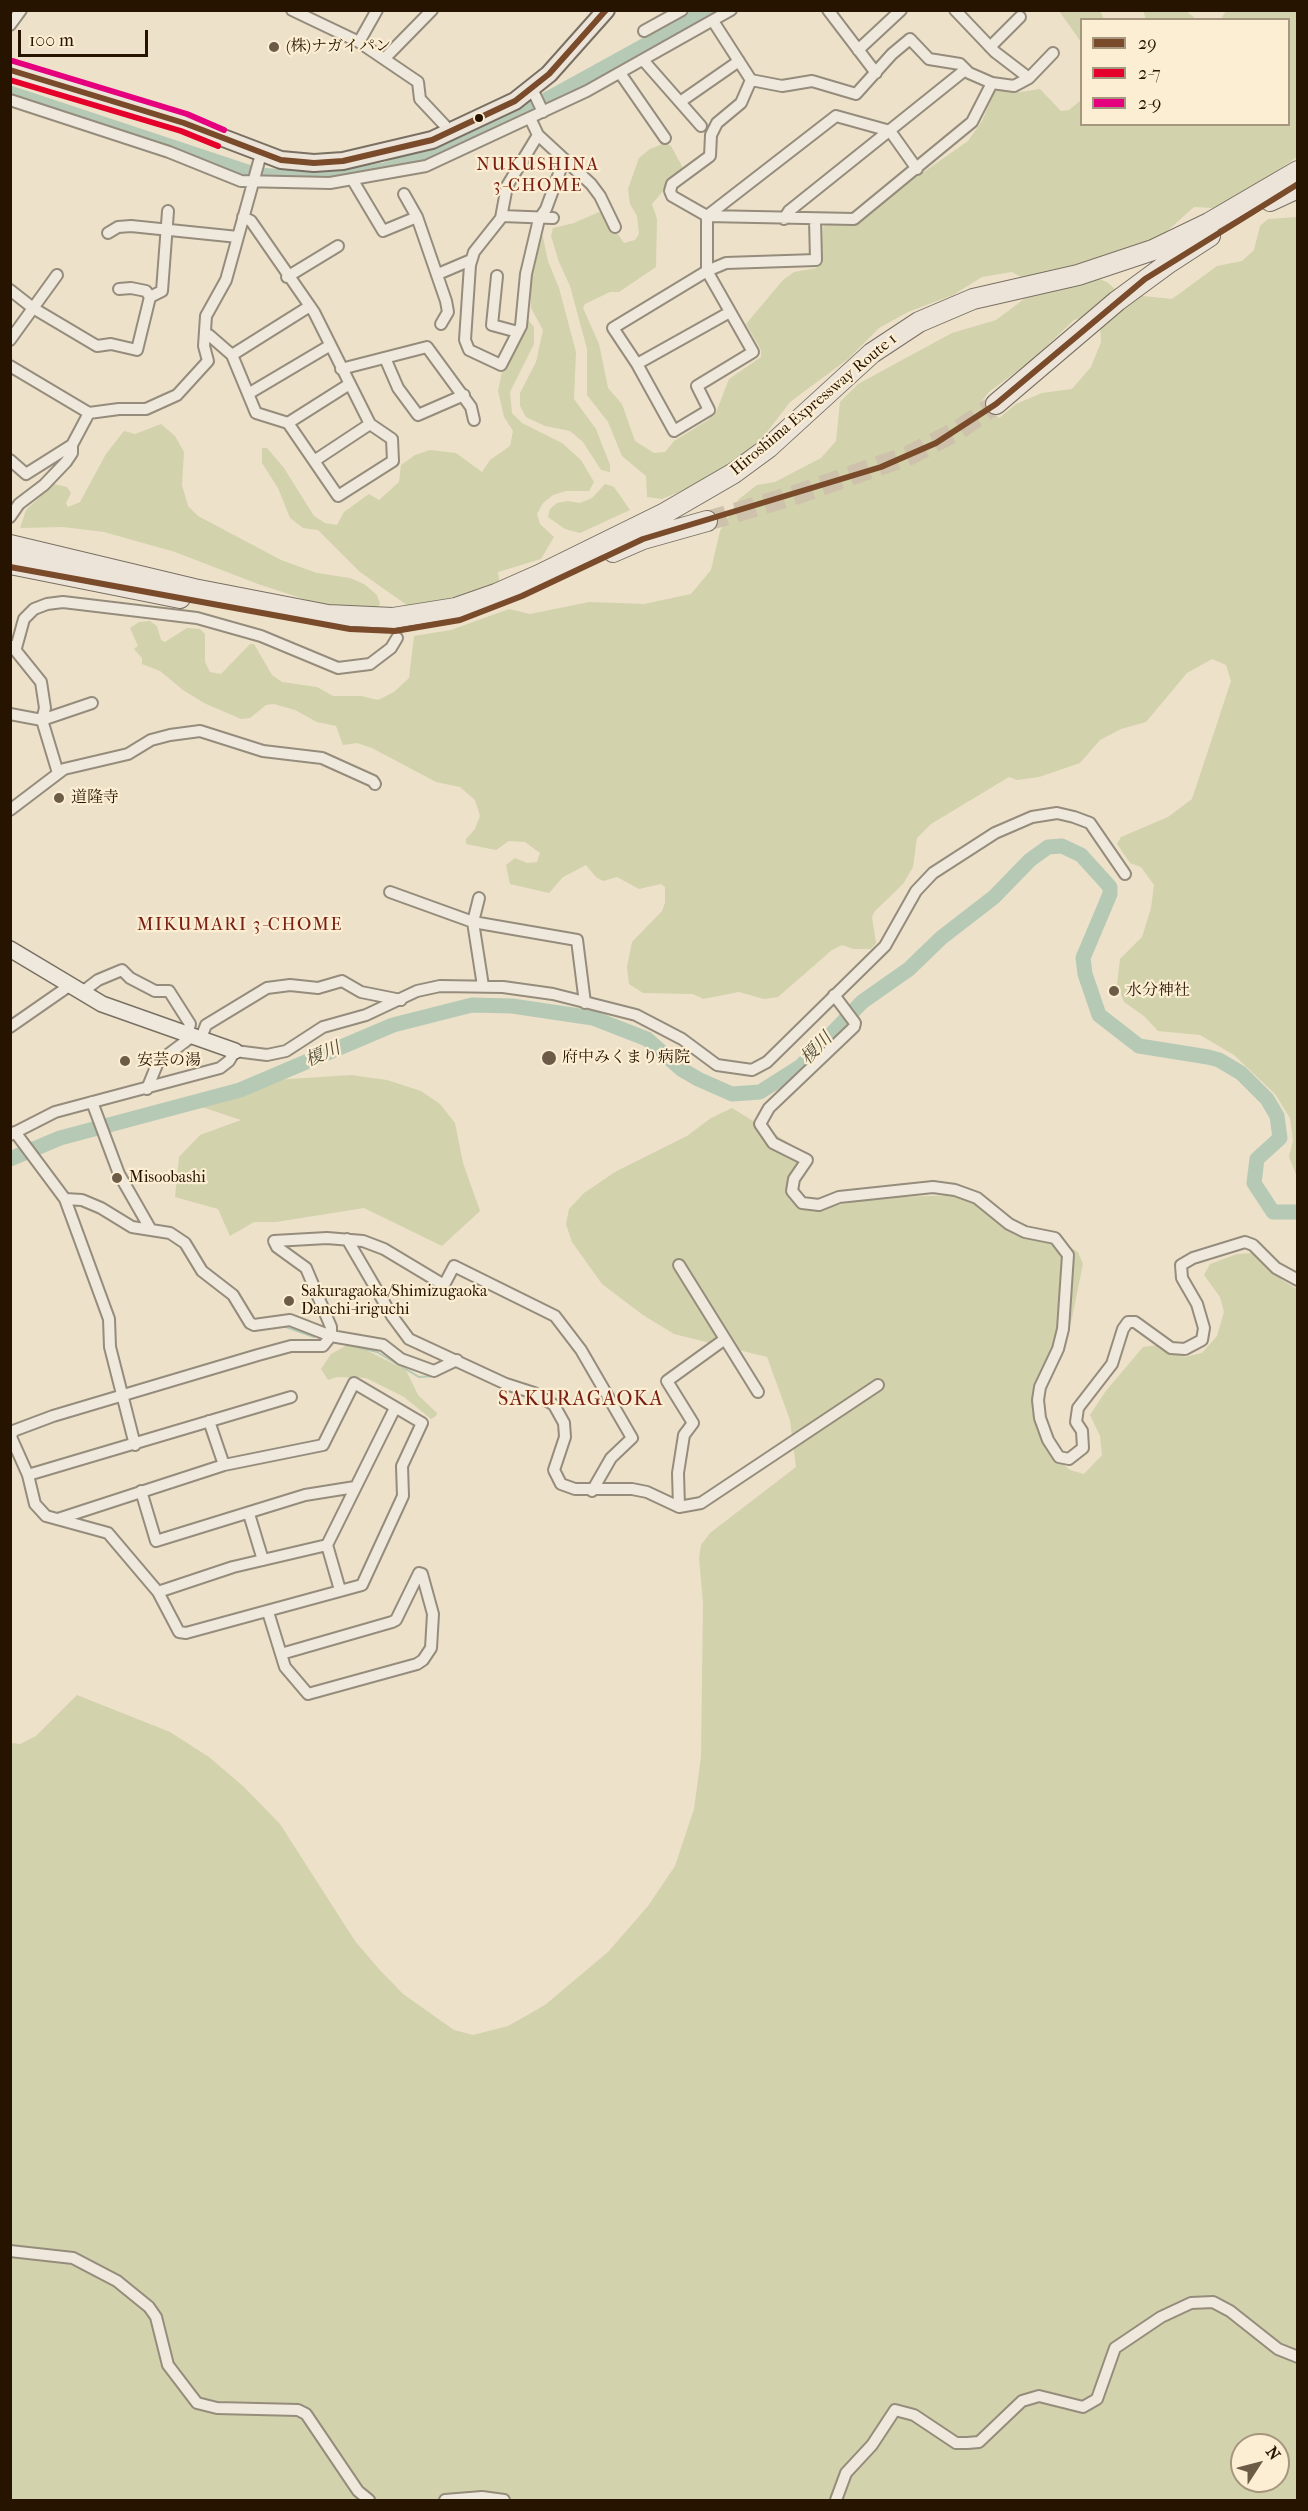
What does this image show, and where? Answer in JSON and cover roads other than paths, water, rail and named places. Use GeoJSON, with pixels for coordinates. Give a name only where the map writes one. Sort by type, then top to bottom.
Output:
{"type":"FeatureCollection","features":[{"type":"Feature","properties":{"kind":"highway"},"geometry":{"type":"LineString","coordinates":[[996,404],[1145,279],[1269,194],[1298,170]]}},
{"type":"Feature","properties":{"kind":"highway"},"geometry":{"type":"LineString","coordinates":[[1269,194],[1298,186]]}},
{"type":"Feature","properties":{"kind":"highway","name":"Hiroshima Expressway Route 1"},"geometry":{"type":"LineString","coordinates":[[10,565],[285,619],[370,625],[439,625],[482,613],[734,473],[768,448],[855,367],[887,341],[919,322],[955,306],[1016,288],[1078,275],[1134,258],[1269,194]]}},
{"type":"Feature","properties":{"kind":"highway"},"geometry":{"type":"LineString","coordinates":[[520,591],[633,543],[708,521]]}},
{"type":"Feature","properties":{"kind":"highway","name":"Hiroshima Expressway Route 1"},"geometry":{"type":"LineString","coordinates":[[10,545],[194,589],[370,625]]}},
{"type":"Feature","properties":{"kind":"main road"},"geometry":{"type":"LineString","coordinates":[[10,70],[184,123],[281,160],[314,163],[343,161],[403,149],[451,132],[514,101],[549,74],[606,10]]}},
{"type":"Feature","properties":{"kind":"street"},"geometry":{"type":"LineString","coordinates":[[292,10],[359,42],[418,82],[420,99],[451,132]]}},
{"type":"Feature","properties":{"kind":"street"},"geometry":{"type":"LineString","coordinates":[[359,42],[377,10]]}},
{"type":"Feature","properties":{"kind":"street"},"geometry":{"type":"LineString","coordinates":[[384,59],[432,10]]}},
{"type":"Feature","properties":{"kind":"street"},"geometry":{"type":"LineString","coordinates":[[644,31],[682,10]]}},
{"type":"Feature","properties":{"kind":"street"},"geometry":{"type":"LineString","coordinates":[[10,100],[169,152],[241,180],[330,183],[426,166],[543,112],[620,73],[730,10]]}},
{"type":"Feature","properties":{"kind":"street"},"geometry":{"type":"LineString","coordinates":[[858,50],[901,10]]}},
{"type":"Feature","properties":{"kind":"street"},"geometry":{"type":"LineString","coordinates":[[955,10],[990,47],[1029,78]]}},
{"type":"Feature","properties":{"kind":"street"},"geometry":{"type":"LineString","coordinates":[[829,11],[876,74]]}},
{"type":"Feature","properties":{"kind":"street"},"geometry":{"type":"LineString","coordinates":[[990,47],[1020,17]]}},
{"type":"Feature","properties":{"kind":"street"},"geometry":{"type":"LineString","coordinates":[[713,21],[751,80],[782,86],[812,81],[856,94],[892,54],[910,39],[929,59],[960,64],[965,70],[992,84],[1014,86],[1029,78],[1053,53]]}},
{"type":"Feature","properties":{"kind":"street"},"geometry":{"type":"LineString","coordinates":[[643,60],[700,126]]}},
{"type":"Feature","properties":{"kind":"street"},"geometry":{"type":"LineString","coordinates":[[680,102],[739,61]]}},
{"type":"Feature","properties":{"kind":"street"},"geometry":{"type":"LineString","coordinates":[[784,219],[789,211],[965,70]]}},
{"type":"Feature","properties":{"kind":"street"},"geometry":{"type":"LineString","coordinates":[[620,73],[665,138]]}},
{"type":"Feature","properties":{"kind":"street"},"geometry":{"type":"LineString","coordinates":[[751,80],[741,103],[717,123],[711,135],[710,156],[672,184],[670,191],[672,196],[708,216],[854,219],[972,122],[992,84]]}},
{"type":"Feature","properties":{"kind":"street"},"geometry":{"type":"LineString","coordinates":[[532,89],[543,112]]}},
{"type":"Feature","properties":{"kind":"street"},"geometry":{"type":"LineString","coordinates":[[708,216],[836,116],[890,131],[917,168]]}},
{"type":"Feature","properties":{"kind":"street"},"geometry":{"type":"LineString","coordinates":[[530,118],[538,135],[600,196],[615,227]]}},
{"type":"Feature","properties":{"kind":"street"},"geometry":{"type":"LineString","coordinates":[[538,135],[507,186],[502,216],[474,252],[471,260],[465,340],[470,350],[501,364],[518,332],[524,307],[526,274],[539,219],[546,209],[564,160]]}},
{"type":"Feature","properties":{"kind":"street"},"geometry":{"type":"LineString","coordinates":[[10,366],[89,413],[119,408],[146,409],[177,395],[208,361],[204,346],[206,316],[226,280],[261,154]]}},
{"type":"Feature","properties":{"kind":"street"},"geometry":{"type":"LineString","coordinates":[[352,180],[383,231],[417,217]]}},
{"type":"Feature","properties":{"kind":"street"},"geometry":{"type":"LineString","coordinates":[[404,194],[417,217],[438,274],[448,312],[441,324]]}},
{"type":"Feature","properties":{"kind":"street"},"geometry":{"type":"LineString","coordinates":[[150,297],[162,291],[168,211]]}},
{"type":"Feature","properties":{"kind":"street"},"geometry":{"type":"LineString","coordinates":[[502,216],[553,218]]}},
{"type":"Feature","properties":{"kind":"street"},"geometry":{"type":"LineString","coordinates":[[708,216],[707,271],[753,352],[697,386],[709,410],[674,431],[637,364],[613,328],[707,271],[726,263],[816,260],[815,219]]}},
{"type":"Feature","properties":{"kind":"street"},"geometry":{"type":"LineString","coordinates":[[205,334],[232,355],[256,412],[288,423],[338,496],[393,461],[392,439],[370,424],[348,385],[310,306],[287,277],[251,221],[243,217]]}},
{"type":"Feature","properties":{"kind":"street"},"geometry":{"type":"LineString","coordinates":[[108,233],[118,227],[130,226],[238,237]]}},
{"type":"Feature","properties":{"kind":"street"},"geometry":{"type":"LineString","coordinates":[[287,277],[338,246]]}},
{"type":"Feature","properties":{"kind":"street"},"geometry":{"type":"LineString","coordinates":[[438,274],[471,260]]}},
{"type":"Feature","properties":{"kind":"street"},"geometry":{"type":"LineString","coordinates":[[10,340],[57,275]]}},
{"type":"Feature","properties":{"kind":"street"},"geometry":{"type":"LineString","coordinates":[[497,276],[492,325],[518,332]]}},
{"type":"Feature","properties":{"kind":"street"},"geometry":{"type":"LineString","coordinates":[[10,290],[33,308],[97,346],[111,344],[137,350],[150,297],[146,291],[131,288],[119,289]]}},
{"type":"Feature","properties":{"kind":"street"},"geometry":{"type":"LineString","coordinates":[[232,355],[310,306]]}},
{"type":"Feature","properties":{"kind":"street"},"geometry":{"type":"LineString","coordinates":[[637,364],[730,312]]}},
{"type":"Feature","properties":{"kind":"street"},"geometry":{"type":"LineString","coordinates":[[248,394],[329,346]]}},
{"type":"Feature","properties":{"kind":"street"},"geometry":{"type":"LineString","coordinates":[[340,369],[427,347],[464,395],[471,407],[474,420]]}},
{"type":"Feature","properties":{"kind":"street"},"geometry":{"type":"LineString","coordinates":[[385,358],[398,388],[418,415],[464,395]]}},
{"type":"Feature","properties":{"kind":"street"},"geometry":{"type":"LineString","coordinates":[[288,423],[348,385]]}},
{"type":"Feature","properties":{"kind":"street"},"geometry":{"type":"LineString","coordinates":[[10,518],[19,504],[44,485],[66,462],[89,413]]}},
{"type":"Feature","properties":{"kind":"street"},"geometry":{"type":"LineString","coordinates":[[314,461],[370,424]]}},
{"type":"Feature","properties":{"kind":"street"},"geometry":{"type":"LineString","coordinates":[[11,460],[26,474],[72,445]]}},
{"type":"Feature","properties":{"kind":"street"},"geometry":{"type":"LineString","coordinates":[[58,773],[42,720],[45,708],[41,682],[13,647],[24,619],[34,609],[47,604],[63,602],[196,618],[261,636],[338,668],[370,664],[391,648],[397,638]]}},
{"type":"Feature","properties":{"kind":"street"},"geometry":{"type":"LineString","coordinates":[[10,714],[42,720],[92,703]]}},
{"type":"Feature","properties":{"kind":"street"},"geometry":{"type":"LineString","coordinates":[[10,810],[64,769],[128,754],[151,740],[200,731],[263,751],[322,758],[373,781],[375,784]]}},
{"type":"Feature","properties":{"kind":"street"},"geometry":{"type":"LineString","coordinates":[[10,949],[75,990],[102,1004],[235,1051],[267,1055],[285,1051],[323,1027],[366,1015],[417,991],[440,986],[483,987],[553,994],[636,1015],[663,1027],[717,1065],[753,1071],[767,1062],[885,946],[916,891],[933,873],[965,850],[1032,817],[1057,813],[1090,824],[1125,874]]}},
{"type":"Feature","properties":{"kind":"street"},"geometry":{"type":"LineString","coordinates":[[390,892],[473,922],[577,940],[585,1003]]}},
{"type":"Feature","properties":{"kind":"street"},"geometry":{"type":"LineString","coordinates":[[478,898],[473,922],[483,987]]}},
{"type":"Feature","properties":{"kind":"street"},"geometry":{"type":"LineString","coordinates":[[10,1027],[75,990],[122,970],[130,978],[154,991],[169,991],[190,1024],[194,1035]]}},
{"type":"Feature","properties":{"kind":"street"},"geometry":{"type":"LineString","coordinates":[[147,1089],[158,1062],[206,1025],[267,988],[290,985],[318,988],[342,981],[361,992],[401,1000]]}},
{"type":"Feature","properties":{"kind":"street"},"geometry":{"type":"LineString","coordinates":[[834,995],[855,1023],[854,1027],[769,1108],[760,1124],[772,1143],[807,1160],[794,1179],[792,1191],[802,1203],[819,1205],[838,1197],[933,1187],[955,1190],[977,1198],[1009,1224],[1025,1232],[1055,1238],[1068,1255],[1063,1329],[1054,1360],[1040,1387],[1038,1400],[1044,1429],[1059,1457],[1069,1460],[1078,1455],[1083,1448],[1082,1431],[1076,1422],[1078,1408],[1112,1364],[1122,1329],[1128,1322],[1135,1322],[1171,1348],[1185,1349],[1202,1340],[1204,1328],[1197,1304],[1182,1278],[1181,1265],[1193,1258],[1245,1242],[1264,1254],[1276,1268],[1298,1280]]}},
{"type":"Feature","properties":{"kind":"street"},"geometry":{"type":"LineString","coordinates":[[135,1444],[110,1347],[109,1319],[65,1199],[13,1134],[55,1112],[220,1068],[229,1061],[235,1051]]}},
{"type":"Feature","properties":{"kind":"street"},"geometry":{"type":"LineString","coordinates":[[92,1102],[119,1174],[151,1230]]}},
{"type":"Feature","properties":{"kind":"street"},"geometry":{"type":"LineString","coordinates":[[65,1199],[82,1200],[101,1208],[132,1227],[170,1233],[185,1243],[202,1271],[233,1295],[250,1323],[290,1320],[331,1336],[383,1345],[401,1359],[435,1371],[457,1360]]}},
{"type":"Feature","properties":{"kind":"street"},"geometry":{"type":"LineString","coordinates":[[347,1239],[392,1316],[409,1339],[506,1384],[550,1400],[564,1423],[565,1437],[554,1470],[561,1484],[575,1490],[639,1491],[679,1507],[702,1503],[878,1385]]}},
{"type":"Feature","properties":{"kind":"street"},"geometry":{"type":"LineString","coordinates":[[58,1519],[224,1465],[323,1445],[354,1383],[422,1423],[402,1466],[403,1496],[362,1585],[186,1633],[179,1632],[158,1592],[108,1533],[64,1523],[46,1516],[34,1504],[28,1475],[10,1437],[13,1431],[53,1416],[291,1346],[323,1346],[331,1336],[331,1327],[306,1268],[277,1247],[274,1241],[363,1240],[384,1249],[444,1285],[454,1266],[555,1316],[580,1350],[632,1438],[611,1458],[592,1491]]}},
{"type":"Feature","properties":{"kind":"street"},"geometry":{"type":"LineString","coordinates":[[679,1265],[758,1392]]}},
{"type":"Feature","properties":{"kind":"street"},"geometry":{"type":"LineString","coordinates":[[679,1507],[678,1473],[684,1435],[693,1423],[667,1381],[725,1339]]}},
{"type":"Feature","properties":{"kind":"street"},"geometry":{"type":"LineString","coordinates":[[28,1475],[291,1396]]}},
{"type":"Feature","properties":{"kind":"street"},"geometry":{"type":"LineString","coordinates":[[340,1590],[327,1545],[395,1408]]}},
{"type":"Feature","properties":{"kind":"street"},"geometry":{"type":"LineString","coordinates":[[209,1421],[224,1465]]}},
{"type":"Feature","properties":{"kind":"street"},"geometry":{"type":"LineString","coordinates":[[141,1491],[156,1541],[305,1495],[355,1487]]}},
{"type":"Feature","properties":{"kind":"street"},"geometry":{"type":"LineString","coordinates":[[249,1514],[263,1560]]}},
{"type":"Feature","properties":{"kind":"street"},"geometry":{"type":"LineString","coordinates":[[158,1592],[263,1560],[327,1545]]}},
{"type":"Feature","properties":{"kind":"street"},"geometry":{"type":"LineString","coordinates":[[268,1611],[281,1654],[285,1667],[308,1694],[417,1664],[431,1648],[434,1614],[422,1574],[419,1573],[396,1620],[392,1623],[281,1654]]}},
{"type":"Feature","properties":{"kind":"street"},"geometry":{"type":"LineString","coordinates":[[10,2251],[73,2258],[117,2281],[149,2307],[156,2317],[168,2365],[197,2403],[217,2408],[298,2410],[306,2415],[320,2432],[331,2453],[351,2481],[369,2500]]}},
{"type":"Feature","properties":{"kind":"street"},"geometry":{"type":"LineString","coordinates":[[836,2500],[846,2473],[872,2445],[895,2410],[914,2415],[956,2443],[967,2443],[979,2442],[1022,2401],[1039,2396],[1083,2407],[1097,2399],[1115,2348],[1161,2317],[1191,2303],[1213,2301],[1230,2311],[1278,2349],[1298,2357]]}},
{"type":"Feature","properties":{"kind":"street"},"geometry":{"type":"LineString","coordinates":[[444,2500],[482,2497],[504,2500]]}},
{"type":"Feature","properties":{"kind":"waterway"},"geometry":{"type":"LineString","coordinates":[[10,93],[257,175],[322,179],[385,170],[455,144],[522,113],[709,10]]}},
{"type":"Feature","properties":{"kind":"waterway","name":"榎川"},"geometry":{"type":"LineString","coordinates":[[10,1159],[60,1138],[240,1090],[393,1025],[472,1005],[512,1006],[593,1018],[647,1039],[681,1069],[698,1079],[732,1094],[760,1092],[801,1066],[862,1002],[909,969],[941,938],[994,897],[1030,860],[1048,847],[1062,846],[1081,855],[1110,887],[1110,894],[1083,958],[1085,974],[1099,1015],[1139,1046],[1208,1057],[1219,1060],[1241,1073],[1267,1099],[1277,1116],[1280,1138],[1257,1159],[1254,1183],[1273,1212],[1298,1212]]}},
{"type":"Feature","properties":{"kind":"waterway"},"geometry":{"type":"LineString","coordinates":[[283,1326],[314,1337]]}},
{"type":"Feature","properties":{"kind":"waterway"},"geometry":{"type":"LineString","coordinates":[[251,1329],[269,1328]]}},
{"type":"Feature","properties":{"kind":"waterway"},"geometry":{"type":"LineString","coordinates":[[344,1344],[377,1352],[419,1377],[435,1376]]}},
{"type":"Feature","properties":{"kind":"tunnel"},"geometry":{"type":"LineString","coordinates":[[707,521],[795,495],[910,455],[957,431],[996,404]]}},
{"type":"Feature","properties":{"kind":"place","name":"(株)ナガイパン"},"geometry":{"type":"Point","coordinates":[274,47]}},
{"type":"Feature","properties":{"kind":"place","name":"道隆寺"},"geometry":{"type":"Point","coordinates":[59,798]}},
{"type":"Feature","properties":{"kind":"place","name":"水分神社"},"geometry":{"type":"Point","coordinates":[1114,991]}},
{"type":"Feature","properties":{"kind":"place","name":"府中みくまり病院"},"geometry":{"type":"Point","coordinates":[549,1058]}},
{"type":"Feature","properties":{"kind":"place","name":"安芸の湯"},"geometry":{"type":"Point","coordinates":[125,1061]}},
{"type":"Feature","properties":{"kind":"place","name":"Misoobashi"},"geometry":{"type":"Point","coordinates":[117,1178]}},
{"type":"Feature","properties":{"kind":"place","name":"Sakuragaoka/Shimizugaoka Danchi-iriguchi"},"geometry":{"type":"Point","coordinates":[289,1301]}},
{"type":"Feature","properties":{"kind":"district","name":"NUKUSHINA 3-CHOME"},"geometry":{"type":"Point","coordinates":[538,176]}},
{"type":"Feature","properties":{"kind":"district","name":"MIKUMARI 3-CHOME"},"geometry":{"type":"Point","coordinates":[240,926]}},
{"type":"Feature","properties":{"kind":"district","name":"SAKURAGAOKA"},"geometry":{"type":"Point","coordinates":[581,1400]}}]}
